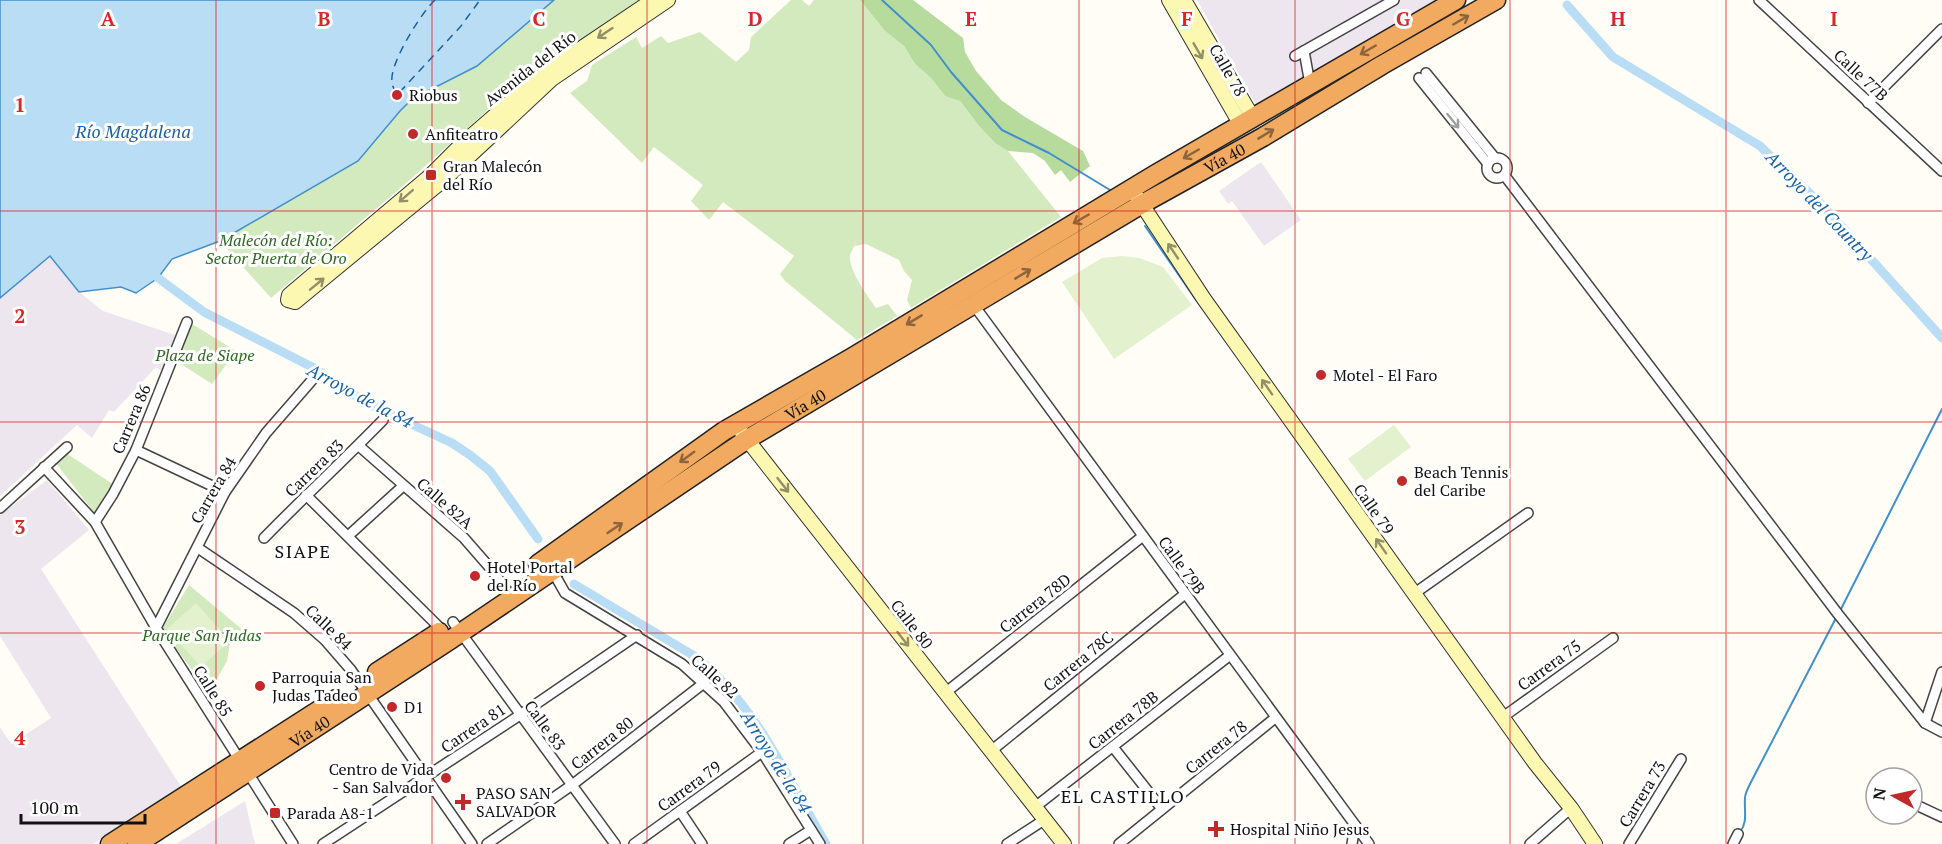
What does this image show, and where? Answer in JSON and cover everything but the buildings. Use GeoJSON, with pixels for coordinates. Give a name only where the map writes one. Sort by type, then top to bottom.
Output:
{"type":"FeatureCollection","features":[{"type":"Feature","properties":{"kind":"highway","name":"Vía 40"},"geometry":{"type":"LineString","coordinates":[[451,631],[504,588],[736,424],[973,304],[1137,197],[1309,80],[1456,0]]}},
{"type":"Feature","properties":{"kind":"highway","name":"Vía 40"},"geometry":{"type":"LineString","coordinates":[[110,844],[243,767],[451,631],[552,570],[862,361],[1137,197],[1263,137],[1496,0]]}},
{"type":"Feature","properties":{"kind":"highway"},"geometry":{"type":"LineString","coordinates":[[1309,80],[1319,102]]}},
{"type":"Feature","properties":{"kind":"highway","name":"Vía 40"},"geometry":{"type":"LineString","coordinates":[[137,844],[243,767]]}},
{"type":"Feature","properties":{"kind":"main road","name":"Avenida del Río"},"geometry":{"type":"LineString","coordinates":[[653,0],[532,83],[462,144],[431,175],[302,283],[289,295],[288,300],[295,302],[447,177],[552,79],[668,0]]}},
{"type":"Feature","properties":{"kind":"main road","name":"Calle 78"},"geometry":{"type":"LineString","coordinates":[[1169,0],[1247,121]]}},
{"type":"Feature","properties":{"kind":"main road","name":"Calle 78"},"geometry":{"type":"LineString","coordinates":[[1184,0],[1247,121]]}},
{"type":"Feature","properties":{"kind":"main road"},"geometry":{"type":"LineString","coordinates":[[447,177],[451,166],[464,150],[525,97],[532,83]]}},
{"type":"Feature","properties":{"kind":"main road","name":"Calle 79"},"geometry":{"type":"LineString","coordinates":[[1137,197],[1204,299],[1595,844]]}},
{"type":"Feature","properties":{"kind":"main road","name":"Calle 80"},"geometry":{"type":"LineString","coordinates":[[736,424],[746,440],[1064,844]]}},
{"type":"Feature","properties":{"kind":"street"},"geometry":{"type":"LineString","coordinates":[[1295,56],[1394,0]]}},
{"type":"Feature","properties":{"kind":"street","name":"Calle 77B"},"geometry":{"type":"LineString","coordinates":[[1759,0],[1942,171]]}},
{"type":"Feature","properties":{"kind":"street"},"geometry":{"type":"LineString","coordinates":[[1868,103],[1942,29]]}},
{"type":"Feature","properties":{"kind":"street"},"geometry":{"type":"LineString","coordinates":[[1304,51],[1309,80]]}},
{"type":"Feature","properties":{"kind":"street"},"geometry":{"type":"LineString","coordinates":[[1423,76],[1491,161]]}},
{"type":"Feature","properties":{"kind":"street"},"geometry":{"type":"LineString","coordinates":[[1501,159],[1506,163],[1508,170],[1505,176],[1499,179],[1490,176],[1487,171],[1491,161],[1501,159]]}},
{"type":"Feature","properties":{"kind":"street"},"geometry":{"type":"LineString","coordinates":[[1505,176],[1838,614],[1925,723],[1942,732]]}},
{"type":"Feature","properties":{"kind":"street","name":"Calle 79B"},"geometry":{"type":"LineString","coordinates":[[973,304],[1369,844]]}},
{"type":"Feature","properties":{"kind":"street","name":"Carrera 86"},"geometry":{"type":"LineString","coordinates":[[95,522],[136,450],[187,322]]}},
{"type":"Feature","properties":{"kind":"street","name":"Carrera 84"},"geometry":{"type":"LineString","coordinates":[[156,628],[225,492],[266,433],[313,379]]}},
{"type":"Feature","properties":{"kind":"street","name":"Carrera 83"},"geometry":{"type":"LineString","coordinates":[[264,538],[383,420]]}},
{"type":"Feature","properties":{"kind":"street","name":"Calle 82A"},"geometry":{"type":"LineString","coordinates":[[359,446],[464,538],[504,588]]}},
{"type":"Feature","properties":{"kind":"street"},"geometry":{"type":"LineString","coordinates":[[0,508],[67,447]]}},
{"type":"Feature","properties":{"kind":"street"},"geometry":{"type":"LineString","coordinates":[[136,450],[225,492]]}},
{"type":"Feature","properties":{"kind":"street","name":"Calle 85"},"geometry":{"type":"LineString","coordinates":[[44,468],[95,522],[156,628],[293,844]]}},
{"type":"Feature","properties":{"kind":"street"},"geometry":{"type":"LineString","coordinates":[[348,536],[403,486]]}},
{"type":"Feature","properties":{"kind":"street","name":"Calle 83"},"geometry":{"type":"LineString","coordinates":[[306,495],[451,631],[520,715],[615,844]]}},
{"type":"Feature","properties":{"kind":"street"},"geometry":{"type":"LineString","coordinates":[[1414,593],[1528,513]]}},
{"type":"Feature","properties":{"kind":"street","name":"Carrera 78D"},"geometry":{"type":"LineString","coordinates":[[945,693],[1143,537]]}},
{"type":"Feature","properties":{"kind":"street","name":"Calle 84"},"geometry":{"type":"LineString","coordinates":[[198,548],[294,613],[325,640],[363,689],[472,844]]}},
{"type":"Feature","properties":{"kind":"street","name":"Calle 82"},"geometry":{"type":"LineString","coordinates":[[552,570],[566,592],[682,664],[724,702],[762,752],[820,844]]}},
{"type":"Feature","properties":{"kind":"street","name":"Carrera 78C"},"geometry":{"type":"LineString","coordinates":[[991,751],[1185,594]]}},
{"type":"Feature","properties":{"kind":"street","name":"Carrera 81"},"geometry":{"type":"LineString","coordinates":[[323,844],[637,635]]}},
{"type":"Feature","properties":{"kind":"street","name":"Carrera 75"},"geometry":{"type":"LineString","coordinates":[[1503,717],[1614,638]]}},
{"type":"Feature","properties":{"kind":"street","name":"Carrera 78B"},"geometry":{"type":"LineString","coordinates":[[1035,807],[1229,656]]}},
{"type":"Feature","properties":{"kind":"street"},"geometry":{"type":"LineString","coordinates":[[1925,723],[1942,672]]}},
{"type":"Feature","properties":{"kind":"street","name":"Carrera 80"},"geometry":{"type":"LineString","coordinates":[[487,844],[572,785],[704,683]]}},
{"type":"Feature","properties":{"kind":"street","name":"Carrera 78"},"geometry":{"type":"LineString","coordinates":[[1119,844],[1275,718]]}},
{"type":"Feature","properties":{"kind":"street"},"geometry":{"type":"LineString","coordinates":[[1113,747],[1162,809]]}},
{"type":"Feature","properties":{"kind":"street","name":"Carrera 79"},"geometry":{"type":"LineString","coordinates":[[634,844],[762,752]]}},
{"type":"Feature","properties":{"kind":"street","name":"Carrera 73"},"geometry":{"type":"LineString","coordinates":[[1629,844],[1681,759]]}},
{"type":"Feature","properties":{"kind":"street"},"geometry":{"type":"LineString","coordinates":[[1530,844],[1571,808]]}},
{"type":"Feature","properties":{"kind":"street"},"geometry":{"type":"LineString","coordinates":[[1924,809],[1942,817]]}},
{"type":"Feature","properties":{"kind":"street"},"geometry":{"type":"LineString","coordinates":[[680,811],[702,844]]}},
{"type":"Feature","properties":{"kind":"street"},"geometry":{"type":"LineString","coordinates":[[1007,844],[1044,820]]}},
{"type":"Feature","properties":{"kind":"street"},"geometry":{"type":"LineString","coordinates":[[1352,844],[1355,825]]}},
{"type":"Feature","properties":{"kind":"street"},"geometry":{"type":"LineString","coordinates":[[789,844],[811,830]]}},
{"type":"Feature","properties":{"kind":"street"},"geometry":{"type":"LineString","coordinates":[[1732,844],[1738,834]]}},
{"type":"Feature","properties":{"kind":"shaded area"},"geometry":{"type":"Polygon","coordinates":[[[1197,0],[1439,0],[1256,105],[1197,0]]]}},
{"type":"Feature","properties":{"kind":"shaded area"},"geometry":{"type":"Polygon","coordinates":[[[1261,162],[1301,220],[1264,246],[1232,201],[1228,204],[1219,191],[1261,162]]]}},
{"type":"Feature","properties":{"kind":"shaded area"},"geometry":{"type":"Polygon","coordinates":[[[50,256],[79,292],[103,311],[175,335],[161,371],[156,367],[114,412],[109,410],[92,438],[77,425],[0,496],[0,298],[50,256]]]}},
{"type":"Feature","properties":{"kind":"shaded area"},"geometry":{"type":"Polygon","coordinates":[[[47,480],[89,530],[41,569],[182,788],[93,844],[0,844],[0,727],[11,744],[51,718],[0,636],[0,515],[47,480]]]}},
{"type":"Feature","properties":{"kind":"shaded area"},"geometry":{"type":"Polygon","coordinates":[[[245,801],[255,844],[176,844],[245,801]]]}},
{"type":"Feature","properties":{"kind":"green space","name":"Malecón del Río: Sector Puerta de Oro"},"geometry":{"type":"Polygon","coordinates":[[[554,0],[639,0],[528,74],[404,185],[271,298],[220,241],[358,161],[412,99],[477,66],[554,0]]]}},
{"type":"Feature","properties":{"kind":"green space"},"geometry":{"type":"Polygon","coordinates":[[[791,0],[802,0],[809,6],[814,0],[860,0],[885,31],[904,46],[915,64],[931,78],[945,96],[959,100],[994,142],[1008,151],[1061,217],[911,308],[907,300],[912,280],[904,271],[899,260],[866,244],[854,246],[850,261],[859,283],[876,308],[888,304],[897,316],[857,340],[785,281],[780,274],[794,256],[723,202],[709,220],[691,201],[703,185],[654,147],[642,163],[570,93],[587,81],[592,65],[636,37],[642,48],[661,36],[668,43],[700,32],[736,62],[749,50],[751,37],[791,0]]]}},
{"type":"Feature","properties":{"kind":"green space"},"geometry":{"type":"Polygon","coordinates":[[[860,0],[913,0],[963,38],[965,52],[976,71],[1001,100],[1083,151],[1090,166],[1070,182],[1061,170],[1055,175],[1045,161],[1033,153],[1008,151],[995,143],[960,101],[945,96],[931,78],[915,64],[904,46],[885,31],[860,0]]]}},
{"type":"Feature","properties":{"kind":"green space"},"geometry":{"type":"Polygon","coordinates":[[[1122,256],[1139,258],[1163,267],[1192,305],[1114,359],[1062,282],[1102,258],[1122,256]]]}},
{"type":"Feature","properties":{"kind":"green space","name":"Plaza de Siape"},"geometry":{"type":"Polygon","coordinates":[[[192,324],[236,351],[212,384],[175,360],[192,324]]]}},
{"type":"Feature","properties":{"kind":"green space"},"geometry":{"type":"Polygon","coordinates":[[[1394,425],[1411,447],[1365,481],[1348,459],[1394,425]]]}},
{"type":"Feature","properties":{"kind":"green space"},"geometry":{"type":"Polygon","coordinates":[[[66,453],[114,485],[96,515],[55,462],[66,453]]]}},
{"type":"Feature","properties":{"kind":"green space","name":"Parque San Judas"},"geometry":{"type":"Polygon","coordinates":[[[189,585],[244,631],[230,643],[227,661],[209,693],[162,629],[189,585]]]}},
{"type":"Feature","properties":{"kind":"green space"},"geometry":{"type":"Polygon","coordinates":[[[196,603],[230,641],[201,667],[167,629],[196,603]]]}},
{"type":"Feature","properties":{"kind":"water","name":"Río Magdalena"},"geometry":{"type":"Polygon","coordinates":[[[0,0],[554,0],[477,66],[412,99],[358,161],[220,241],[172,259],[158,278],[136,293],[121,287],[79,292],[50,256],[0,298],[0,0]]]}},
{"type":"Feature","properties":{"kind":"waterway"},"geometry":{"type":"LineString","coordinates":[[882,0],[931,45],[951,72],[1002,130],[1049,153],[1110,190]]}},
{"type":"Feature","properties":{"kind":"waterway","name":"Arroyo del Country"},"geometry":{"type":"LineString","coordinates":[[1567,5],[1613,57],[1760,146],[1824,207],[1942,338]]}},
{"type":"Feature","properties":{"kind":"waterway"},"geometry":{"type":"LineString","coordinates":[[1145,226],[1196,300]]}},
{"type":"Feature","properties":{"kind":"waterway","name":"Arroyo de la 84"},"geometry":{"type":"LineString","coordinates":[[158,278],[204,312],[318,370],[343,389],[383,411],[452,443],[470,455],[490,471],[538,539]]}},
{"type":"Feature","properties":{"kind":"waterway"},"geometry":{"type":"LineString","coordinates":[[1840,611],[1942,409]]}},
{"type":"Feature","properties":{"kind":"waterway","name":"Arroyo de la 84"},"geometry":{"type":"LineString","coordinates":[[574,584],[696,657],[717,676],[736,697],[769,744],[826,844]]}},
{"type":"Feature","properties":{"kind":"waterway"},"geometry":{"type":"LineString","coordinates":[[1740,832],[1745,820],[1745,796],[1748,789],[1837,616]]}},
{"type":"Feature","properties":{"kind":"ferry route"},"geometry":{"type":"LineString","coordinates":[[435,0],[414,27],[395,63],[392,82],[397,95],[461,26],[480,0]]}},
{"type":"Feature","properties":{"kind":"place","name":"Riobus"},"geometry":{"type":"Point","coordinates":[397,95]}},
{"type":"Feature","properties":{"kind":"place","name":"Anfiteatro"},"geometry":{"type":"Point","coordinates":[413,134]}},
{"type":"Feature","properties":{"kind":"place","name":"Gran Malecón del Río"},"geometry":{"type":"Point","coordinates":[431,175]}},
{"type":"Feature","properties":{"kind":"place","name":"Motel - El Faro"},"geometry":{"type":"Point","coordinates":[1321,375]}},
{"type":"Feature","properties":{"kind":"place","name":"Beach Tennis del Caribe"},"geometry":{"type":"Point","coordinates":[1402,481]}},
{"type":"Feature","properties":{"kind":"place","name":"Hotel Portal del Río"},"geometry":{"type":"Point","coordinates":[475,576]}},
{"type":"Feature","properties":{"kind":"place","name":"Parroquia San Judas Tadeo"},"geometry":{"type":"Point","coordinates":[260,686]}},
{"type":"Feature","properties":{"kind":"place","name":"D1"},"geometry":{"type":"Point","coordinates":[392,707]}},
{"type":"Feature","properties":{"kind":"place","name":"Centro de Vida - San Salvador"},"geometry":{"type":"Point","coordinates":[446,778]}},
{"type":"Feature","properties":{"kind":"place","name":"PASO SAN SALVADOR"},"geometry":{"type":"Point","coordinates":[463,802]}},
{"type":"Feature","properties":{"kind":"place","name":"Parada A8-1"},"geometry":{"type":"Point","coordinates":[275,813]}},
{"type":"Feature","properties":{"kind":"place","name":"Hospital Niño Jesus"},"geometry":{"type":"Point","coordinates":[1216,829]}},
{"type":"Feature","properties":{"kind":"district","name":"SIAPE"},"geometry":{"type":"Point","coordinates":[303,552]}},
{"type":"Feature","properties":{"kind":"district","name":"EL CASTILLO"},"geometry":{"type":"Point","coordinates":[1123,797]}}]}
